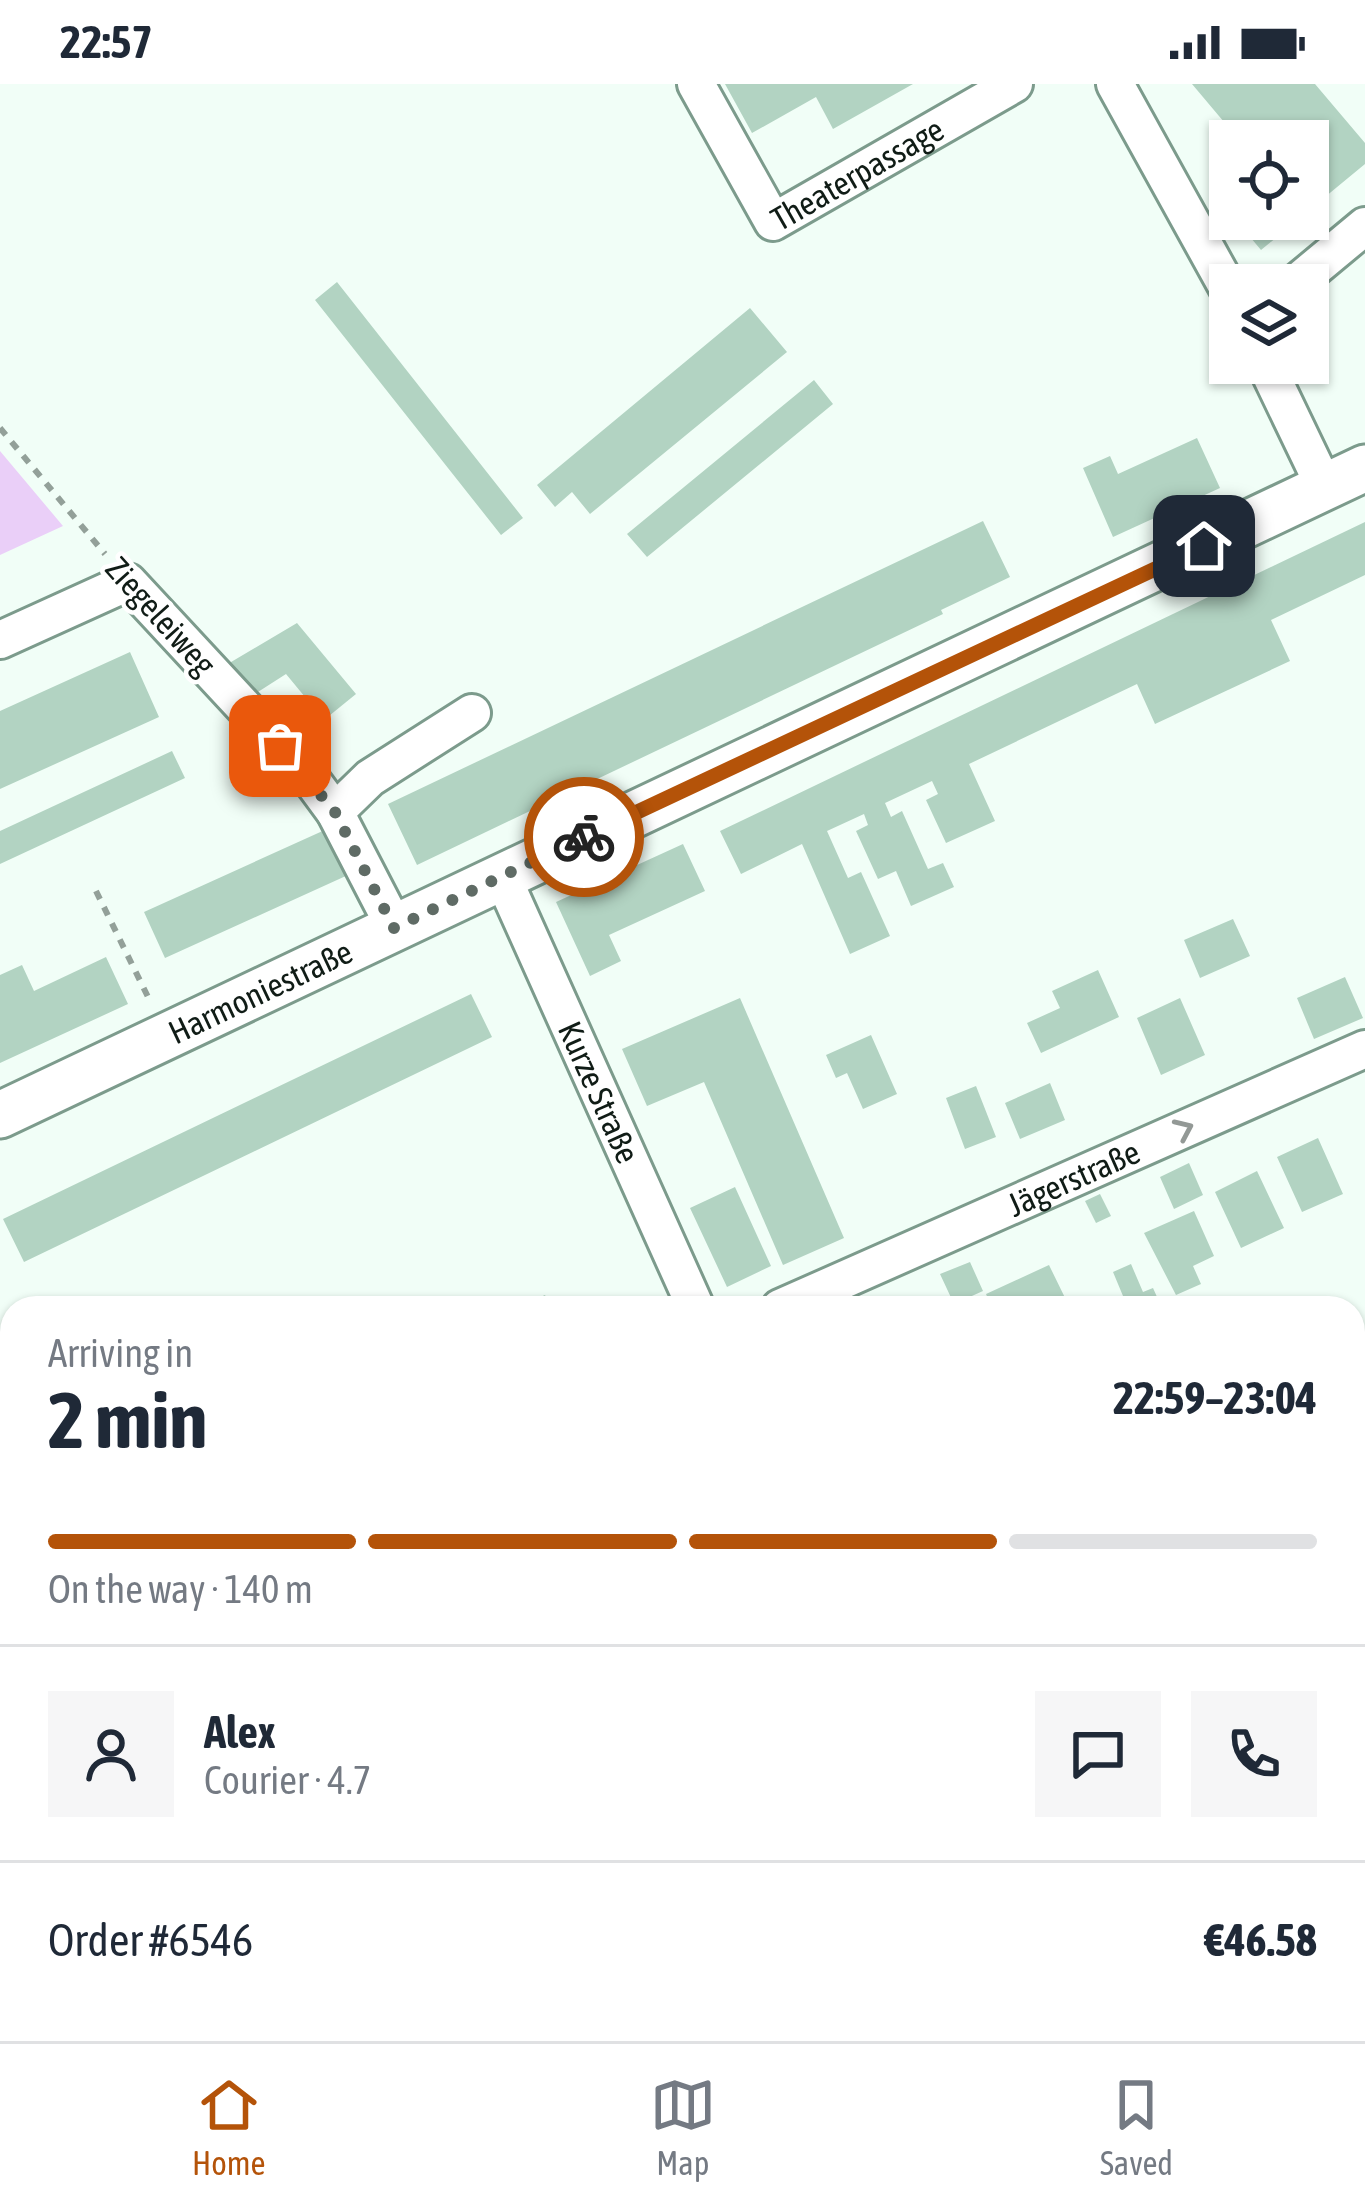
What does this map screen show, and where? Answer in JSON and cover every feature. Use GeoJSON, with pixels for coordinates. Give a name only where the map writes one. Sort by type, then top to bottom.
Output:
{"type":"FeatureCollection","features":[{"type":"Feature","properties":{"kind":"main road","name":"Harmoniestraße"},"geometry":{"type":"LineString","coordinates":[[0,1114],[1345,478]]}},
{"type":"Feature","properties":{"kind":"street","name":"Theaterpassage"},"geometry":{"type":"LineString","coordinates":[[696,84],[773,221],[1014,84]]}},
{"type":"Feature","properties":{"kind":"street"},"geometry":{"type":"LineString","coordinates":[[1115,84],[1215,264]]}},
{"type":"Feature","properties":{"kind":"street"},"geometry":{"type":"LineString","coordinates":[[1319,264],[1365,226]]}},
{"type":"Feature","properties":{"kind":"street"},"geometry":{"type":"LineString","coordinates":[[1280,384],[1345,478]]}},
{"type":"Feature","properties":{"kind":"street"},"geometry":{"type":"LineString","coordinates":[[0,640],[128,582]]}},
{"type":"Feature","properties":{"kind":"street","name":"Ziegeleiweg"},"geometry":{"type":"LineString","coordinates":[[128,582],[310,778],[335,812],[394,928]]}},
{"type":"Feature","properties":{"kind":"street"},"geometry":{"type":"LineString","coordinates":[[335,812],[370,778],[472,713]]}},
{"type":"Feature","properties":{"kind":"street","name":"Kurze Straße"},"geometry":{"type":"LineString","coordinates":[[502,877],[691,1296]]}},
{"type":"Feature","properties":{"kind":"street","name":"Jägerstraße"},"geometry":{"type":"LineString","coordinates":[[807,1296],[1365,1049]]}},
{"type":"Feature","properties":{"kind":"path","name":"Ziegeleiweg"},"geometry":{"type":"LineString","coordinates":[[0,428],[128,582]]}},
{"type":"Feature","properties":{"kind":"path"},"geometry":{"type":"LineString","coordinates":[[96,891],[166,1036]]}},
{"type":"Feature","properties":{"kind":"shaded area"},"geometry":{"type":"Polygon","coordinates":[[[0,451],[63,526],[0,555],[0,451]]]}},
{"type":"Feature","properties":{"kind":"building"},"geometry":{"type":"Polygon","coordinates":[[[725,84],[913,84],[833,129],[816,97],[752,133],[725,84]]]}},
{"type":"Feature","properties":{"kind":"building"},"geometry":{"type":"Polygon","coordinates":[[[1192,84],[1315,84],[1365,143],[1365,164],[1329,194],[1329,120],[1222,120],[1192,84]]]}},
{"type":"Feature","properties":{"kind":"building"},"geometry":{"type":"Polygon","coordinates":[[[1253,240],[1273,240],[1261,250],[1253,240]]]}},
{"type":"Feature","properties":{"kind":"building"},"geometry":{"type":"Polygon","coordinates":[[[337,282],[523,518],[501,535],[315,300],[337,282]]]}},
{"type":"Feature","properties":{"kind":"building"},"geometry":{"type":"Polygon","coordinates":[[[750,308],[787,352],[590,514],[572,492],[555,507],[537,485],[750,308]]]}},
{"type":"Feature","properties":{"kind":"building"},"geometry":{"type":"Polygon","coordinates":[[[814,380],[833,404],[647,557],[627,534],[814,380]]]}},
{"type":"Feature","properties":{"kind":"building"},"geometry":{"type":"Polygon","coordinates":[[[1197,438],[1220,488],[1113,537],[1083,468],[1110,456],[1118,474],[1197,438]]]}},
{"type":"Feature","properties":{"kind":"building"},"geometry":{"type":"Polygon","coordinates":[[[983,521],[1010,577],[941,610],[943,614],[417,865],[388,804],[983,521]]]}},
{"type":"Feature","properties":{"kind":"building"},"geometry":{"type":"Polygon","coordinates":[[[1365,522],[1365,575],[1271,620],[1290,661],[1155,724],[1137,684],[969,764],[995,821],[946,843],[926,800],[938,794],[932,781],[885,803],[891,817],[902,811],[928,869],[943,863],[954,887],[911,906],[896,871],[878,879],[856,831],[868,825],[864,814],[827,831],[848,878],[861,872],[890,936],[850,954],[802,844],[741,874],[720,831],[1365,522]]]}},
{"type":"Feature","properties":{"kind":"building"},"geometry":{"type":"Polygon","coordinates":[[[297,623],[356,694],[324,720],[286,674],[250,697],[226,665],[297,623]]]}},
{"type":"Feature","properties":{"kind":"building"},"geometry":{"type":"Polygon","coordinates":[[[130,652],[159,717],[0,789],[0,711],[130,652]]]}},
{"type":"Feature","properties":{"kind":"building"},"geometry":{"type":"Polygon","coordinates":[[[172,751],[185,778],[0,864],[0,831],[172,751]]]}},
{"type":"Feature","properties":{"kind":"building"},"geometry":{"type":"Polygon","coordinates":[[[327,829],[348,875],[165,958],[144,912],[327,829]]]}},
{"type":"Feature","properties":{"kind":"building"},"geometry":{"type":"Polygon","coordinates":[[[683,844],[705,891],[609,935],[621,961],[590,976],[556,902],[683,844]]]}},
{"type":"Feature","properties":{"kind":"building"},"geometry":{"type":"Polygon","coordinates":[[[1233,919],[1250,956],[1200,978],[1184,940],[1233,919]]]}},
{"type":"Feature","properties":{"kind":"building"},"geometry":{"type":"Polygon","coordinates":[[[106,957],[128,1004],[0,1063],[0,975],[22,965],[34,991],[106,957]]]}},
{"type":"Feature","properties":{"kind":"building"},"geometry":{"type":"Polygon","coordinates":[[[1098,970],[1119,1017],[1041,1053],[1027,1023],[1060,1008],[1052,991],[1098,970]]]}},
{"type":"Feature","properties":{"kind":"building"},"geometry":{"type":"Polygon","coordinates":[[[1345,977],[1363,1018],[1314,1039],[1297,998],[1345,977]]]}},
{"type":"Feature","properties":{"kind":"building"},"geometry":{"type":"Polygon","coordinates":[[[471,994],[492,1037],[24,1262],[3,1219],[471,994]]]}},
{"type":"Feature","properties":{"kind":"building"},"geometry":{"type":"Polygon","coordinates":[[[740,998],[844,1238],[783,1265],[704,1082],[647,1106],[622,1049],[740,998]]]}},
{"type":"Feature","properties":{"kind":"building"},"geometry":{"type":"Polygon","coordinates":[[[1180,998],[1205,1055],[1161,1075],[1137,1018],[1180,998]]]}},
{"type":"Feature","properties":{"kind":"building"},"geometry":{"type":"Polygon","coordinates":[[[871,1035],[897,1094],[863,1109],[847,1073],[836,1078],[826,1055],[871,1035]]]}},
{"type":"Feature","properties":{"kind":"building"},"geometry":{"type":"Polygon","coordinates":[[[1050,1083],[1065,1120],[1020,1139],[1005,1103],[1050,1083]]]}},
{"type":"Feature","properties":{"kind":"building"},"geometry":{"type":"Polygon","coordinates":[[[976,1086],[996,1137],[965,1149],[946,1098],[976,1086]]]}},
{"type":"Feature","properties":{"kind":"building"},"geometry":{"type":"Polygon","coordinates":[[[1318,1138],[1343,1194],[1302,1212],[1277,1157],[1318,1138]]]}},
{"type":"Feature","properties":{"kind":"building"},"geometry":{"type":"Polygon","coordinates":[[[1189,1163],[1203,1195],[1174,1209],[1160,1177],[1189,1163]]]}},
{"type":"Feature","properties":{"kind":"building"},"geometry":{"type":"Polygon","coordinates":[[[1257,1171],[1284,1228],[1241,1248],[1215,1192],[1257,1171]]]}},
{"type":"Feature","properties":{"kind":"building"},"geometry":{"type":"Polygon","coordinates":[[[735,1187],[771,1266],[727,1287],[690,1208],[735,1187]]]}},
{"type":"Feature","properties":{"kind":"building"},"geometry":{"type":"Polygon","coordinates":[[[1100,1194],[1111,1216],[1096,1223],[1085,1201],[1100,1194]]]}},
{"type":"Feature","properties":{"kind":"building"},"geometry":{"type":"Polygon","coordinates":[[[1194,1211],[1214,1256],[1193,1266],[1201,1284],[1176,1295],[1144,1233],[1194,1211]]]}},
{"type":"Feature","properties":{"kind":"building"},"geometry":{"type":"Polygon","coordinates":[[[970,1262],[983,1291],[950,1296],[940,1274],[970,1262]]]}},
{"type":"Feature","properties":{"kind":"building"},"geometry":{"type":"Polygon","coordinates":[[[1131,1264],[1143,1292],[1153,1288],[1157,1296],[1123,1296],[1113,1272],[1131,1264]]]}},
{"type":"Feature","properties":{"kind":"building"},"geometry":{"type":"Polygon","coordinates":[[[1049,1265],[1064,1296],[987,1296],[1049,1265]]]}},
{"type":"Feature","properties":{"kind":"way so far"},"geometry":{"type":"LineString","coordinates":[[280,746],[335,812],[394,928],[584,837]]}},
{"type":"Feature","properties":{"kind":"route"},"geometry":{"type":"LineString","coordinates":[[584,837],[1204,546]]}}]}
